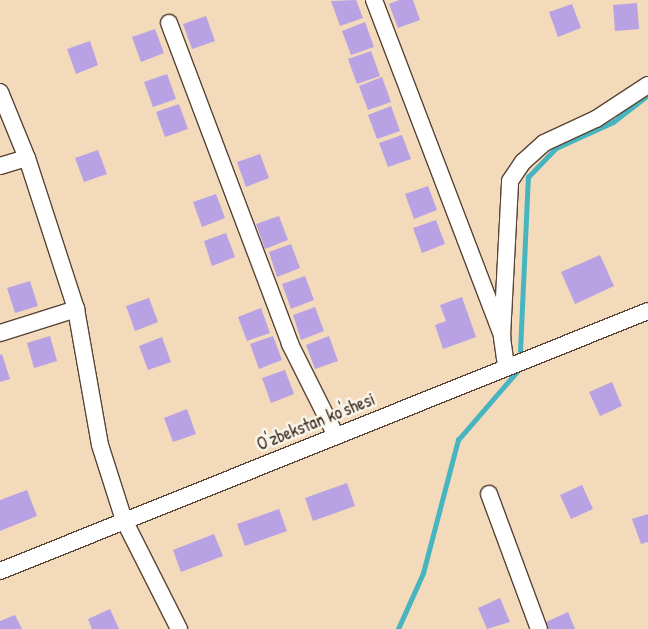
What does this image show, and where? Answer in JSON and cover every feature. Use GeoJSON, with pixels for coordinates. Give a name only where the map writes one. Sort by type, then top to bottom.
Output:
{"type":"FeatureCollection","features":[{"type":"Feature","properties":{"kind":"street"},"geometry":{"type":"LineString","coordinates":[[374,0],[502,336]]}},
{"type":"Feature","properties":{"kind":"street"},"geometry":{"type":"LineString","coordinates":[[169,23],[290,344],[336,436]]}},
{"type":"Feature","properties":{"kind":"street"},"geometry":{"type":"LineString","coordinates":[[506,366],[502,336],[510,181],[523,162],[544,143],[596,119],[648,85]]}},
{"type":"Feature","properties":{"kind":"street"},"geometry":{"type":"LineString","coordinates":[[0,92],[28,158],[76,309],[100,445],[124,520],[179,629]]}},
{"type":"Feature","properties":{"kind":"street"},"geometry":{"type":"LineString","coordinates":[[0,166],[28,158]]}},
{"type":"Feature","properties":{"kind":"street"},"geometry":{"type":"LineString","coordinates":[[0,333],[76,309]]}},
{"type":"Feature","properties":{"kind":"street","name":"O'zbekstan ko'shesi"},"geometry":{"type":"LineString","coordinates":[[0,571],[506,366],[648,311]]}},
{"type":"Feature","properties":{"kind":"street"},"geometry":{"type":"LineString","coordinates":[[489,494],[538,629]]}},
{"type":"Feature","properties":{"kind":"building"},"geometry":{"type":"Polygon","coordinates":[[[356,0],[363,18],[340,26],[331,1],[356,0]]]}},
{"type":"Feature","properties":{"kind":"building"},"geometry":{"type":"Polygon","coordinates":[[[399,0],[413,0],[420,20],[398,28],[389,4],[399,0]]]}},
{"type":"Feature","properties":{"kind":"building"},"geometry":{"type":"Polygon","coordinates":[[[637,3],[639,29],[615,31],[613,5],[637,3]]]}},
{"type":"Feature","properties":{"kind":"building"},"geometry":{"type":"Polygon","coordinates":[[[572,4],[581,28],[558,37],[549,12],[572,4]]]}},
{"type":"Feature","properties":{"kind":"building"},"geometry":{"type":"Polygon","coordinates":[[[206,16],[215,41],[192,49],[183,24],[206,16]]]}},
{"type":"Feature","properties":{"kind":"building"},"geometry":{"type":"Polygon","coordinates":[[[365,22],[374,47],[351,55],[342,31],[365,22]]]}},
{"type":"Feature","properties":{"kind":"building"},"geometry":{"type":"Polygon","coordinates":[[[155,29],[164,53],[141,62],[132,37],[155,29]]]}},
{"type":"Feature","properties":{"kind":"building"},"geometry":{"type":"Polygon","coordinates":[[[90,41],[98,65],[76,74],[67,49],[90,41]]]}},
{"type":"Feature","properties":{"kind":"building"},"geometry":{"type":"Polygon","coordinates":[[[371,51],[380,76],[357,84],[348,59],[371,51]]]}},
{"type":"Feature","properties":{"kind":"building"},"geometry":{"type":"Polygon","coordinates":[[[167,74],[176,99],[153,107],[144,82],[167,74]]]}},
{"type":"Feature","properties":{"kind":"building"},"geometry":{"type":"Polygon","coordinates":[[[382,77],[391,102],[368,110],[359,86],[382,77]]]}},
{"type":"Feature","properties":{"kind":"building"},"geometry":{"type":"Polygon","coordinates":[[[179,104],[188,129],[165,137],[156,112],[179,104]]]}},
{"type":"Feature","properties":{"kind":"building"},"geometry":{"type":"Polygon","coordinates":[[[391,106],[400,131],[377,139],[368,115],[391,106]]]}},
{"type":"Feature","properties":{"kind":"building"},"geometry":{"type":"Polygon","coordinates":[[[402,135],[411,159],[388,167],[379,143],[402,135]]]}},
{"type":"Feature","properties":{"kind":"building"},"geometry":{"type":"Polygon","coordinates":[[[98,150],[107,174],[84,182],[75,158],[98,150]]]}},
{"type":"Feature","properties":{"kind":"building"},"geometry":{"type":"Polygon","coordinates":[[[260,154],[269,178],[246,187],[237,162],[260,154]]]}},
{"type":"Feature","properties":{"kind":"building"},"geometry":{"type":"Polygon","coordinates":[[[428,186],[437,210],[414,219],[405,194],[428,186]]]}},
{"type":"Feature","properties":{"kind":"building"},"geometry":{"type":"Polygon","coordinates":[[[216,194],[225,218],[202,227],[193,202],[216,194]]]}},
{"type":"Feature","properties":{"kind":"building"},"geometry":{"type":"Polygon","coordinates":[[[279,216],[288,240],[265,249],[256,224],[279,216]]]}},
{"type":"Feature","properties":{"kind":"building"},"geometry":{"type":"Polygon","coordinates":[[[436,220],[445,244],[422,253],[413,228],[436,220]]]}},
{"type":"Feature","properties":{"kind":"building"},"geometry":{"type":"Polygon","coordinates":[[[226,233],[235,257],[212,266],[204,241],[226,233]]]}},
{"type":"Feature","properties":{"kind":"building"},"geometry":{"type":"Polygon","coordinates":[[[291,244],[300,268],[277,277],[269,252],[291,244]]]}},
{"type":"Feature","properties":{"kind":"building"},"geometry":{"type":"Polygon","coordinates":[[[600,255],[614,286],[575,304],[561,272],[600,255]]]}},
{"type":"Feature","properties":{"kind":"building"},"geometry":{"type":"Polygon","coordinates":[[[305,276],[314,300],[291,309],[282,284],[305,276]]]}},
{"type":"Feature","properties":{"kind":"building"},"geometry":{"type":"Polygon","coordinates":[[[30,281],[38,306],[15,313],[7,288],[30,281]]]}},
{"type":"Feature","properties":{"kind":"building"},"geometry":{"type":"Polygon","coordinates":[[[462,297],[476,337],[443,349],[435,325],[446,321],[440,305],[462,297]]]}},
{"type":"Feature","properties":{"kind":"building"},"geometry":{"type":"Polygon","coordinates":[[[149,298],[158,322],[135,331],[126,306],[149,298]]]}},
{"type":"Feature","properties":{"kind":"building"},"geometry":{"type":"Polygon","coordinates":[[[315,307],[324,331],[301,340],[293,315],[315,307]]]}},
{"type":"Feature","properties":{"kind":"building"},"geometry":{"type":"Polygon","coordinates":[[[261,308],[270,333],[247,341],[238,317],[261,308]]]}},
{"type":"Feature","properties":{"kind":"building"},"geometry":{"type":"Polygon","coordinates":[[[50,336],[57,361],[34,368],[27,343],[50,336]]]}},
{"type":"Feature","properties":{"kind":"building"},"geometry":{"type":"Polygon","coordinates":[[[273,336],[282,360],[259,369],[250,344],[273,336]]]}},
{"type":"Feature","properties":{"kind":"building"},"geometry":{"type":"Polygon","coordinates":[[[329,336],[338,361],[315,369],[306,345],[329,336]]]}},
{"type":"Feature","properties":{"kind":"building"},"geometry":{"type":"Polygon","coordinates":[[[162,337],[171,362],[148,370],[139,346],[162,337]]]}},
{"type":"Feature","properties":{"kind":"building"},"geometry":{"type":"Polygon","coordinates":[[[2,354],[10,379],[0,382],[0,355],[2,354]]]}},
{"type":"Feature","properties":{"kind":"building"},"geometry":{"type":"Polygon","coordinates":[[[285,370],[294,394],[271,403],[262,378],[285,370]]]}},
{"type":"Feature","properties":{"kind":"building"},"geometry":{"type":"Polygon","coordinates":[[[612,382],[622,406],[600,416],[589,392],[612,382]]]}},
{"type":"Feature","properties":{"kind":"building"},"geometry":{"type":"Polygon","coordinates":[[[187,409],[196,434],[173,442],[164,418],[187,409]]]}},
{"type":"Feature","properties":{"kind":"building"},"geometry":{"type":"Polygon","coordinates":[[[347,483],[355,506],[313,521],[305,498],[347,483]]]}},
{"type":"Feature","properties":{"kind":"building"},"geometry":{"type":"Polygon","coordinates":[[[582,485],[593,509],[571,519],[560,495],[582,485]]]}},
{"type":"Feature","properties":{"kind":"building"},"geometry":{"type":"Polygon","coordinates":[[[27,490],[37,516],[0,531],[0,500],[27,490]]]}},
{"type":"Feature","properties":{"kind":"building"},"geometry":{"type":"Polygon","coordinates":[[[279,509],[287,531],[245,546],[237,524],[279,509]]]}},
{"type":"Feature","properties":{"kind":"building"},"geometry":{"type":"Polygon","coordinates":[[[648,514],[648,542],[641,544],[632,519],[648,514]]]}},
{"type":"Feature","properties":{"kind":"building"},"geometry":{"type":"Polygon","coordinates":[[[214,534],[223,556],[181,572],[173,550],[214,534]]]}},
{"type":"Feature","properties":{"kind":"building"},"geometry":{"type":"Polygon","coordinates":[[[500,598],[510,622],[487,629],[478,608],[500,598]]]}},
{"type":"Feature","properties":{"kind":"building"},"geometry":{"type":"Polygon","coordinates":[[[110,609],[119,629],[92,629],[88,619],[110,609]]]}},
{"type":"Feature","properties":{"kind":"building"},"geometry":{"type":"Polygon","coordinates":[[[568,612],[575,629],[549,629],[546,622],[568,612]]]}},
{"type":"Feature","properties":{"kind":"building"},"geometry":{"type":"Polygon","coordinates":[[[15,615],[22,629],[0,629],[0,621],[15,615]]]}},
{"type":"Feature","properties":{"kind":"waterway"},"geometry":{"type":"LineString","coordinates":[[520,351],[528,177],[556,148],[613,122],[648,95]]}},
{"type":"Feature","properties":{"kind":"waterway"},"geometry":{"type":"LineString","coordinates":[[398,629],[423,573],[458,440],[519,369]]}}]}
